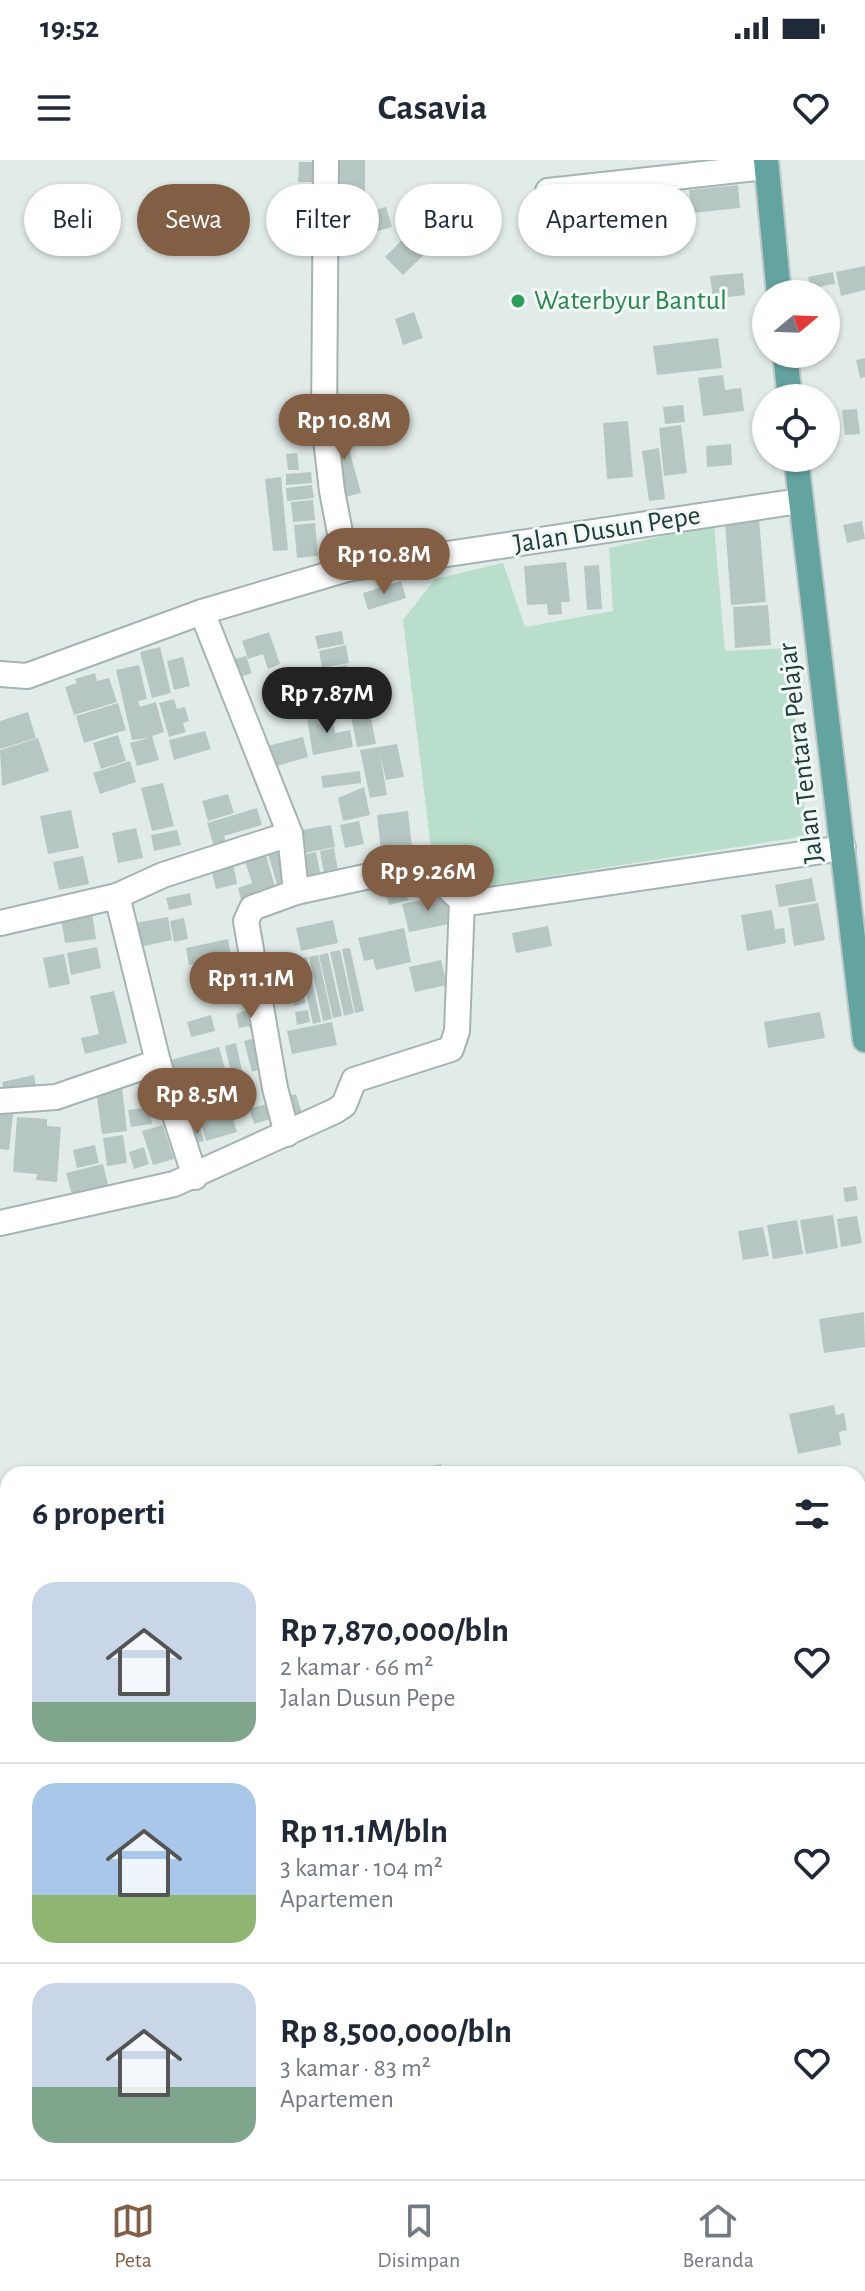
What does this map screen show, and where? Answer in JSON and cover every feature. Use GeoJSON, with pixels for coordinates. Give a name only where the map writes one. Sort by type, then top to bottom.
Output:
{"type":"FeatureCollection","features":[{"type":"Feature","properties":{"kind":"main road"},"geometry":{"type":"LineString","coordinates":[[766,164],[778,280]]}},
{"type":"Feature","properties":{"kind":"main road","name":"Jalan Tentara Pelajar"},"geometry":{"type":"LineString","coordinates":[[797,472],[843,848],[858,911],[865,1040]]}},
{"type":"Feature","properties":{"kind":"street"},"geometry":{"type":"LineString","coordinates":[[326,160],[324,422],[332,491],[347,569]]}},
{"type":"Feature","properties":{"kind":"street"},"geometry":{"type":"LineString","coordinates":[[605,184],[766,164]]}},
{"type":"Feature","properties":{"kind":"street","name":"Jalan Dusun Pepe"},"geometry":{"type":"LineString","coordinates":[[0,674],[27,676],[202,612],[347,569],[800,501]]}},
{"type":"Feature","properties":{"kind":"street"},"geometry":{"type":"LineString","coordinates":[[202,612],[290,834],[296,892]]}},
{"type":"Feature","properties":{"kind":"street"},"geometry":{"type":"LineString","coordinates":[[0,923],[117,896],[163,875],[290,834]]}},
{"type":"Feature","properties":{"kind":"street"},"geometry":{"type":"LineString","coordinates":[[287,1134],[275,1088],[246,921],[252,908],[296,892],[420,865],[435,872],[462,901],[478,902],[843,848]]}},
{"type":"Feature","properties":{"kind":"street"},"geometry":{"type":"LineString","coordinates":[[117,896],[158,1062],[195,1177]]}},
{"type":"Feature","properties":{"kind":"street"},"geometry":{"type":"LineString","coordinates":[[0,1223],[195,1177],[344,1105],[354,1080],[451,1049],[457,1031],[462,901]]}},
{"type":"Feature","properties":{"kind":"street"},"geometry":{"type":"LineString","coordinates":[[0,1101],[56,1097],[158,1062]]}},
{"type":"Feature","properties":{"kind":"green space"},"geometry":{"type":"Polygon","coordinates":[[[714,525],[725,651],[788,648],[807,836],[468,889],[431,848],[403,620],[435,579],[503,563],[525,627],[613,611],[609,548],[714,525]]]}},
{"type":"Feature","properties":{"kind":"building"},"geometry":{"type":"Polygon","coordinates":[[[334,160],[365,160],[365,184],[333,184],[334,160]]]}},
{"type":"Feature","properties":{"kind":"building"},"geometry":{"type":"Polygon","coordinates":[[[299,162],[318,162],[318,182],[298,182],[299,162]]]}},
{"type":"Feature","properties":{"kind":"building"},"geometry":{"type":"Polygon","coordinates":[[[738,185],[740,208],[696,213],[696,189],[738,185]]]}},
{"type":"Feature","properties":{"kind":"building"},"geometry":{"type":"Polygon","coordinates":[[[386,207],[392,227],[379,231],[379,209],[386,207]]]}},
{"type":"Feature","properties":{"kind":"building"},"geometry":{"type":"Polygon","coordinates":[[[395,247],[395,256],[423,256],[403,275],[385,257],[395,247]]]}},
{"type":"Feature","properties":{"kind":"building"},"geometry":{"type":"Polygon","coordinates":[[[865,266],[865,290],[841,296],[836,272],[865,266]]]}},
{"type":"Feature","properties":{"kind":"building"},"geometry":{"type":"Polygon","coordinates":[[[833,272],[834,280],[809,280],[808,277],[833,272]]]}},
{"type":"Feature","properties":{"kind":"building"},"geometry":{"type":"Polygon","coordinates":[[[743,273],[745,295],[713,299],[710,276],[743,273]]]}},
{"type":"Feature","properties":{"kind":"building"},"geometry":{"type":"Polygon","coordinates":[[[414,312],[423,338],[403,345],[395,319],[414,312]]]}},
{"type":"Feature","properties":{"kind":"building"},"geometry":{"type":"Polygon","coordinates":[[[718,338],[722,368],[657,375],[653,346],[718,338]]]}},
{"type":"Feature","properties":{"kind":"building"},"geometry":{"type":"Polygon","coordinates":[[[865,358],[865,377],[860,378],[856,360],[865,358]]]}},
{"type":"Feature","properties":{"kind":"building"},"geometry":{"type":"Polygon","coordinates":[[[723,375],[725,390],[741,388],[744,411],[703,416],[698,378],[723,375]]]}},
{"type":"Feature","properties":{"kind":"building"},"geometry":{"type":"Polygon","coordinates":[[[683,405],[685,422],[665,424],[663,407],[683,405]]]}},
{"type":"Feature","properties":{"kind":"building"},"geometry":{"type":"Polygon","coordinates":[[[857,409],[860,434],[845,435],[842,410],[857,409]]]}},
{"type":"Feature","properties":{"kind":"building"},"geometry":{"type":"Polygon","coordinates":[[[628,421],[633,477],[607,479],[603,423],[628,421]]]}},
{"type":"Feature","properties":{"kind":"building"},"geometry":{"type":"Polygon","coordinates":[[[681,425],[687,473],[664,476],[659,428],[681,425]]]}},
{"type":"Feature","properties":{"kind":"building"},"geometry":{"type":"Polygon","coordinates":[[[343,427],[361,493],[345,497],[328,431],[343,427]]]}},
{"type":"Feature","properties":{"kind":"building"},"geometry":{"type":"Polygon","coordinates":[[[731,444],[732,465],[707,467],[706,446],[731,444]]]}},
{"type":"Feature","properties":{"kind":"building"},"geometry":{"type":"Polygon","coordinates":[[[659,448],[665,499],[649,501],[642,451],[659,448]]]}},
{"type":"Feature","properties":{"kind":"building"},"geometry":{"type":"Polygon","coordinates":[[[297,453],[299,470],[288,470],[286,454],[297,453]]]}},
{"type":"Feature","properties":{"kind":"building"},"geometry":{"type":"Polygon","coordinates":[[[311,472],[312,483],[286,485],[286,474],[311,472]]]}},
{"type":"Feature","properties":{"kind":"building"},"geometry":{"type":"Polygon","coordinates":[[[281,477],[288,550],[273,551],[265,479],[281,477]]]}},
{"type":"Feature","properties":{"kind":"building"},"geometry":{"type":"Polygon","coordinates":[[[312,485],[314,498],[287,501],[286,488],[312,485]]]}},
{"type":"Feature","properties":{"kind":"building"},"geometry":{"type":"Polygon","coordinates":[[[313,500],[315,520],[293,522],[291,502],[313,500]]]}},
{"type":"Feature","properties":{"kind":"building"},"geometry":{"type":"Polygon","coordinates":[[[759,519],[766,602],[731,605],[725,522],[759,519]]]}},
{"type":"Feature","properties":{"kind":"building"},"geometry":{"type":"Polygon","coordinates":[[[862,521],[865,539],[847,543],[843,525],[862,521]]]}},
{"type":"Feature","properties":{"kind":"building"},"geometry":{"type":"Polygon","coordinates":[[[315,523],[318,556],[297,558],[294,525],[315,523]]]}},
{"type":"Feature","properties":{"kind":"building"},"geometry":{"type":"Polygon","coordinates":[[[566,562],[570,602],[561,602],[562,614],[548,615],[547,604],[527,605],[524,566],[566,562]]]}},
{"type":"Feature","properties":{"kind":"building"},"geometry":{"type":"Polygon","coordinates":[[[599,565],[602,609],[587,610],[584,566],[599,565]]]}},
{"type":"Feature","properties":{"kind":"building"},"geometry":{"type":"Polygon","coordinates":[[[401,581],[406,598],[368,610],[363,593],[401,581]]]}},
{"type":"Feature","properties":{"kind":"building"},"geometry":{"type":"Polygon","coordinates":[[[768,605],[771,645],[735,648],[733,607],[768,605]]]}},
{"type":"Feature","properties":{"kind":"building"},"geometry":{"type":"Polygon","coordinates":[[[342,631],[344,644],[318,649],[315,636],[342,631]]]}},
{"type":"Feature","properties":{"kind":"building"},"geometry":{"type":"Polygon","coordinates":[[[269,632],[280,664],[268,669],[263,654],[248,659],[242,641],[269,632]]]}},
{"type":"Feature","properties":{"kind":"building"},"geometry":{"type":"Polygon","coordinates":[[[346,645],[349,663],[322,668],[319,651],[346,645]]]}},
{"type":"Feature","properties":{"kind":"building"},"geometry":{"type":"Polygon","coordinates":[[[160,647],[171,693],[152,698],[140,652],[160,647]]]}},
{"type":"Feature","properties":{"kind":"building"},"geometry":{"type":"Polygon","coordinates":[[[246,656],[252,673],[238,678],[232,660],[246,656]]]}},
{"type":"Feature","properties":{"kind":"building"},"geometry":{"type":"Polygon","coordinates":[[[183,657],[190,686],[174,690],[167,661],[183,657]]]}},
{"type":"Feature","properties":{"kind":"building"},"geometry":{"type":"Polygon","coordinates":[[[139,665],[147,699],[138,701],[140,707],[156,702],[164,732],[152,736],[159,760],[137,766],[130,743],[149,738],[132,740],[116,670],[139,665]]]}},
{"type":"Feature","properties":{"kind":"building"},"geometry":{"type":"Polygon","coordinates":[[[347,665],[350,683],[323,688],[320,670],[347,665]]]}},
{"type":"Feature","properties":{"kind":"building"},"geometry":{"type":"Polygon","coordinates":[[[95,673],[97,681],[109,678],[117,702],[74,715],[65,687],[77,683],[75,679],[95,673]]]}},
{"type":"Feature","properties":{"kind":"building"},"geometry":{"type":"Polygon","coordinates":[[[351,684],[355,705],[324,712],[321,696],[334,694],[333,688],[351,684]]]}},
{"type":"Feature","properties":{"kind":"building"},"geometry":{"type":"Polygon","coordinates":[[[174,699],[177,709],[185,707],[189,721],[183,723],[186,732],[169,737],[159,703],[174,699]]]}},
{"type":"Feature","properties":{"kind":"building"},"geometry":{"type":"Polygon","coordinates":[[[118,703],[126,730],[84,743],[76,716],[118,703]]]}},
{"type":"Feature","properties":{"kind":"building"},"geometry":{"type":"Polygon","coordinates":[[[369,709],[376,744],[357,747],[350,712],[369,709]]]}},
{"type":"Feature","properties":{"kind":"building"},"geometry":{"type":"Polygon","coordinates":[[[28,712],[36,738],[0,749],[0,721],[28,712]]]}},
{"type":"Feature","properties":{"kind":"building"},"geometry":{"type":"Polygon","coordinates":[[[331,713],[335,733],[350,730],[353,747],[313,755],[307,718],[331,713]]]}},
{"type":"Feature","properties":{"kind":"building"},"geometry":{"type":"Polygon","coordinates":[[[205,731],[211,749],[174,760],[169,740],[205,731]]]}},
{"type":"Feature","properties":{"kind":"building"},"geometry":{"type":"Polygon","coordinates":[[[118,735],[126,761],[101,769],[93,743],[118,735]]]}},
{"type":"Feature","properties":{"kind":"building"},"geometry":{"type":"Polygon","coordinates":[[[303,737],[308,757],[273,767],[267,746],[303,737]]]}},
{"type":"Feature","properties":{"kind":"building"},"geometry":{"type":"Polygon","coordinates":[[[38,738],[49,771],[2,786],[0,750],[38,738]]]}},
{"type":"Feature","properties":{"kind":"building"},"geometry":{"type":"Polygon","coordinates":[[[397,744],[404,777],[386,780],[380,754],[387,795],[370,798],[360,750],[397,744]]]}},
{"type":"Feature","properties":{"kind":"building"},"geometry":{"type":"Polygon","coordinates":[[[130,761],[136,782],[100,794],[93,773],[130,761]]]}},
{"type":"Feature","properties":{"kind":"building"},"geometry":{"type":"Polygon","coordinates":[[[360,771],[361,783],[323,788],[321,776],[360,771]]]}},
{"type":"Feature","properties":{"kind":"building"},"geometry":{"type":"Polygon","coordinates":[[[163,783],[174,826],[152,831],[141,788],[163,783]]]}},
{"type":"Feature","properties":{"kind":"building"},"geometry":{"type":"Polygon","coordinates":[[[364,787],[370,815],[343,821],[338,798],[364,787]]]}},
{"type":"Feature","properties":{"kind":"building"},"geometry":{"type":"Polygon","coordinates":[[[228,794],[234,813],[208,821],[202,801],[228,794]]]}},
{"type":"Feature","properties":{"kind":"building"},"geometry":{"type":"Polygon","coordinates":[[[257,808],[262,825],[224,836],[227,846],[215,850],[207,823],[257,808]]]}},
{"type":"Feature","properties":{"kind":"building"},"geometry":{"type":"Polygon","coordinates":[[[71,810],[79,848],[48,854],[40,816],[71,810]]]}},
{"type":"Feature","properties":{"kind":"building"},"geometry":{"type":"Polygon","coordinates":[[[408,811],[412,848],[381,851],[377,815],[408,811]]]}},
{"type":"Feature","properties":{"kind":"building"},"geometry":{"type":"Polygon","coordinates":[[[359,821],[364,844],[345,848],[340,825],[359,821]]]}},
{"type":"Feature","properties":{"kind":"building"},"geometry":{"type":"Polygon","coordinates":[[[331,825],[335,847],[300,854],[295,831],[331,825]]]}},
{"type":"Feature","properties":{"kind":"building"},"geometry":{"type":"Polygon","coordinates":[[[136,828],[143,858],[118,863],[112,833],[136,828]]]}},
{"type":"Feature","properties":{"kind":"building"},"geometry":{"type":"Polygon","coordinates":[[[177,830],[181,845],[154,851],[151,835],[177,830]]]}},
{"type":"Feature","properties":{"kind":"building"},"geometry":{"type":"Polygon","coordinates":[[[334,848],[338,871],[324,874],[320,851],[334,848]]]}},
{"type":"Feature","properties":{"kind":"building"},"geometry":{"type":"Polygon","coordinates":[[[281,850],[293,891],[280,895],[268,854],[281,850]]]}},
{"type":"Feature","properties":{"kind":"building"},"geometry":{"type":"Polygon","coordinates":[[[265,852],[278,897],[243,907],[238,888],[252,883],[244,858],[265,852]]]}},
{"type":"Feature","properties":{"kind":"building"},"geometry":{"type":"Polygon","coordinates":[[[316,852],[321,877],[298,882],[293,857],[316,852]]]}},
{"type":"Feature","properties":{"kind":"building"},"geometry":{"type":"Polygon","coordinates":[[[83,856],[89,884],[59,890],[53,862],[83,856]]]}},
{"type":"Feature","properties":{"kind":"building"},"geometry":{"type":"Polygon","coordinates":[[[233,863],[237,884],[216,889],[211,869],[233,863]]]}},
{"type":"Feature","properties":{"kind":"building"},"geometry":{"type":"Polygon","coordinates":[[[401,873],[408,900],[389,905],[382,878],[401,873]]]}},
{"type":"Feature","properties":{"kind":"building"},"geometry":{"type":"Polygon","coordinates":[[[812,878],[816,901],[779,907],[775,885],[812,878]]]}},
{"type":"Feature","properties":{"kind":"building"},"geometry":{"type":"Polygon","coordinates":[[[190,893],[192,905],[169,910],[166,898],[190,893]]]}},
{"type":"Feature","properties":{"kind":"building"},"geometry":{"type":"Polygon","coordinates":[[[448,895],[454,923],[409,932],[402,904],[448,895]]]}},
{"type":"Feature","properties":{"kind":"building"},"geometry":{"type":"Polygon","coordinates":[[[818,903],[825,940],[794,946],[788,908],[818,903]]]}},
{"type":"Feature","properties":{"kind":"building"},"geometry":{"type":"Polygon","coordinates":[[[91,907],[96,939],[65,943],[60,912],[91,907]]]}},
{"type":"Feature","properties":{"kind":"building"},"geometry":{"type":"Polygon","coordinates":[[[772,910],[775,929],[784,928],[786,943],[747,951],[741,915],[772,910]]]}},
{"type":"Feature","properties":{"kind":"building"},"geometry":{"type":"Polygon","coordinates":[[[168,917],[172,940],[139,947],[135,923],[168,917]]]}},
{"type":"Feature","properties":{"kind":"building"},"geometry":{"type":"Polygon","coordinates":[[[184,918],[188,939],[174,942],[170,921],[184,918]]]}},
{"type":"Feature","properties":{"kind":"building"},"geometry":{"type":"Polygon","coordinates":[[[333,920],[338,943],[301,951],[296,928],[333,920]]]}},
{"type":"Feature","properties":{"kind":"building"},"geometry":{"type":"Polygon","coordinates":[[[548,926],[552,946],[516,953],[512,933],[548,926]]]}},
{"type":"Feature","properties":{"kind":"building"},"geometry":{"type":"Polygon","coordinates":[[[404,928],[411,962],[376,970],[373,959],[364,961],[358,938],[404,928]]]}},
{"type":"Feature","properties":{"kind":"building"},"geometry":{"type":"Polygon","coordinates":[[[228,939],[231,956],[189,965],[186,948],[228,939]]]}},
{"type":"Feature","properties":{"kind":"building"},"geometry":{"type":"Polygon","coordinates":[[[97,947],[101,968],[71,975],[67,953],[97,947]]]}},
{"type":"Feature","properties":{"kind":"building"},"geometry":{"type":"Polygon","coordinates":[[[350,948],[364,1011],[355,1013],[342,949],[350,948]]]}},
{"type":"Feature","properties":{"kind":"building"},"geometry":{"type":"Polygon","coordinates":[[[340,950],[354,1013],[344,1016],[330,952],[340,950]]]}},
{"type":"Feature","properties":{"kind":"building"},"geometry":{"type":"Polygon","coordinates":[[[328,953],[342,1016],[333,1018],[319,955],[328,953]]]}},
{"type":"Feature","properties":{"kind":"building"},"geometry":{"type":"Polygon","coordinates":[[[64,954],[70,984],[49,988],[43,958],[64,954]]]}},
{"type":"Feature","properties":{"kind":"building"},"geometry":{"type":"Polygon","coordinates":[[[318,955],[332,1019],[323,1021],[309,957],[318,955]]]}},
{"type":"Feature","properties":{"kind":"building"},"geometry":{"type":"Polygon","coordinates":[[[294,957],[301,991],[273,997],[265,963],[294,957]]]}},
{"type":"Feature","properties":{"kind":"building"},"geometry":{"type":"Polygon","coordinates":[[[307,957],[321,1022],[313,1024],[298,959],[307,957]]]}},
{"type":"Feature","properties":{"kind":"building"},"geometry":{"type":"Polygon","coordinates":[[[247,958],[253,986],[236,990],[229,963],[247,958]]]}},
{"type":"Feature","properties":{"kind":"building"},"geometry":{"type":"Polygon","coordinates":[[[441,960],[447,985],[415,992],[409,967],[441,960]]]}},
{"type":"Feature","properties":{"kind":"building"},"geometry":{"type":"Polygon","coordinates":[[[212,962],[217,987],[197,991],[192,966],[212,962]]]}},
{"type":"Feature","properties":{"kind":"building"},"geometry":{"type":"Polygon","coordinates":[[[226,963],[231,982],[219,985],[214,966],[226,963]]]}},
{"type":"Feature","properties":{"kind":"building"},"geometry":{"type":"Polygon","coordinates":[[[114,991],[127,1043],[85,1054],[81,1038],[99,1034],[90,996],[114,991]]]}},
{"type":"Feature","properties":{"kind":"building"},"geometry":{"type":"Polygon","coordinates":[[[303,992],[306,1003],[294,1006],[292,995],[303,992]]]}},
{"type":"Feature","properties":{"kind":"building"},"geometry":{"type":"Polygon","coordinates":[[[258,1005],[264,1033],[252,1035],[249,1026],[239,1028],[236,1014],[258,1005]]]}},
{"type":"Feature","properties":{"kind":"building"},"geometry":{"type":"Polygon","coordinates":[[[308,1010],[310,1022],[297,1025],[295,1012],[308,1010]]]}},
{"type":"Feature","properties":{"kind":"building"},"geometry":{"type":"Polygon","coordinates":[[[820,1012],[825,1038],[768,1048],[764,1022],[820,1012]]]}},
{"type":"Feature","properties":{"kind":"building"},"geometry":{"type":"Polygon","coordinates":[[[211,1015],[215,1031],[191,1037],[187,1022],[211,1015]]]}},
{"type":"Feature","properties":{"kind":"building"},"geometry":{"type":"Polygon","coordinates":[[[332,1022],[337,1045],[292,1054],[287,1031],[332,1022]]]}},
{"type":"Feature","properties":{"kind":"building"},"geometry":{"type":"Polygon","coordinates":[[[263,1036],[272,1066],[252,1072],[244,1041],[263,1036]]]}},
{"type":"Feature","properties":{"kind":"building"},"geometry":{"type":"Polygon","coordinates":[[[236,1043],[243,1075],[232,1077],[225,1046],[236,1043]]]}},
{"type":"Feature","properties":{"kind":"building"},"geometry":{"type":"Polygon","coordinates":[[[219,1047],[229,1083],[203,1090],[199,1077],[170,1085],[163,1062],[219,1047]]]}},
{"type":"Feature","properties":{"kind":"building"},"geometry":{"type":"Polygon","coordinates":[[[34,1075],[36,1088],[5,1095],[2,1082],[34,1075]]]}},
{"type":"Feature","properties":{"kind":"building"},"geometry":{"type":"Polygon","coordinates":[[[122,1087],[127,1131],[102,1134],[96,1090],[122,1087]]]}},
{"type":"Feature","properties":{"kind":"building"},"geometry":{"type":"Polygon","coordinates":[[[223,1088],[228,1107],[192,1117],[187,1097],[223,1088]]]}},
{"type":"Feature","properties":{"kind":"building"},"geometry":{"type":"Polygon","coordinates":[[[296,1094],[304,1120],[286,1126],[278,1099],[296,1094]]]}},
{"type":"Feature","properties":{"kind":"building"},"geometry":{"type":"Polygon","coordinates":[[[273,1102],[277,1117],[254,1124],[249,1109],[273,1102]]]}},
{"type":"Feature","properties":{"kind":"building"},"geometry":{"type":"Polygon","coordinates":[[[0,1105],[14,1107],[9,1150],[0,1149],[0,1105]]]}},
{"type":"Feature","properties":{"kind":"building"},"geometry":{"type":"Polygon","coordinates":[[[149,1107],[152,1124],[131,1127],[128,1110],[149,1107]]]}},
{"type":"Feature","properties":{"kind":"building"},"geometry":{"type":"Polygon","coordinates":[[[231,1112],[237,1132],[206,1141],[200,1120],[231,1112]]]}},
{"type":"Feature","properties":{"kind":"building"},"geometry":{"type":"Polygon","coordinates":[[[17,1117],[47,1119],[47,1126],[61,1127],[57,1182],[36,1180],[37,1174],[13,1172],[17,1117]]]}},
{"type":"Feature","properties":{"kind":"building"},"geometry":{"type":"Polygon","coordinates":[[[163,1125],[174,1159],[153,1165],[142,1131],[163,1125]]]}},
{"type":"Feature","properties":{"kind":"building"},"geometry":{"type":"Polygon","coordinates":[[[200,1128],[204,1141],[193,1144],[190,1131],[200,1128]]]}},
{"type":"Feature","properties":{"kind":"building"},"geometry":{"type":"Polygon","coordinates":[[[123,1135],[127,1163],[107,1166],[103,1138],[123,1135]]]}},
{"type":"Feature","properties":{"kind":"building"},"geometry":{"type":"Polygon","coordinates":[[[95,1145],[99,1163],[77,1168],[73,1150],[95,1145]]]}},
{"type":"Feature","properties":{"kind":"building"},"geometry":{"type":"Polygon","coordinates":[[[144,1147],[149,1164],[134,1169],[129,1152],[144,1147]]]}},
{"type":"Feature","properties":{"kind":"building"},"geometry":{"type":"Polygon","coordinates":[[[103,1164],[110,1193],[74,1202],[66,1173],[103,1164]]]}},
{"type":"Feature","properties":{"kind":"building"},"geometry":{"type":"Polygon","coordinates":[[[856,1186],[858,1200],[845,1202],[843,1188],[856,1186]]]}},
{"type":"Feature","properties":{"kind":"building"},"geometry":{"type":"Polygon","coordinates":[[[833,1215],[838,1248],[806,1254],[800,1220],[833,1215]]]}},
{"type":"Feature","properties":{"kind":"building"},"geometry":{"type":"Polygon","coordinates":[[[857,1216],[862,1243],[841,1247],[837,1219],[857,1216]]]}},
{"type":"Feature","properties":{"kind":"building"},"geometry":{"type":"Polygon","coordinates":[[[797,1220],[803,1254],[773,1259],[767,1225],[797,1220]]]}},
{"type":"Feature","properties":{"kind":"building"},"geometry":{"type":"Polygon","coordinates":[[[763,1227],[769,1256],[743,1260],[738,1231],[763,1227]]]}},
{"type":"Feature","properties":{"kind":"building"},"geometry":{"type":"Polygon","coordinates":[[[864,1312],[865,1347],[824,1353],[819,1319],[864,1312]]]}},
{"type":"Feature","properties":{"kind":"building"},"geometry":{"type":"Polygon","coordinates":[[[834,1405],[836,1415],[844,1413],[847,1430],[839,1432],[841,1445],[798,1454],[789,1414],[834,1405]]]}},
{"type":"Feature","properties":{"kind":"place","name":"Waterbyur Bantul"},"geometry":{"type":"Point","coordinates":[518,301]}}]}
